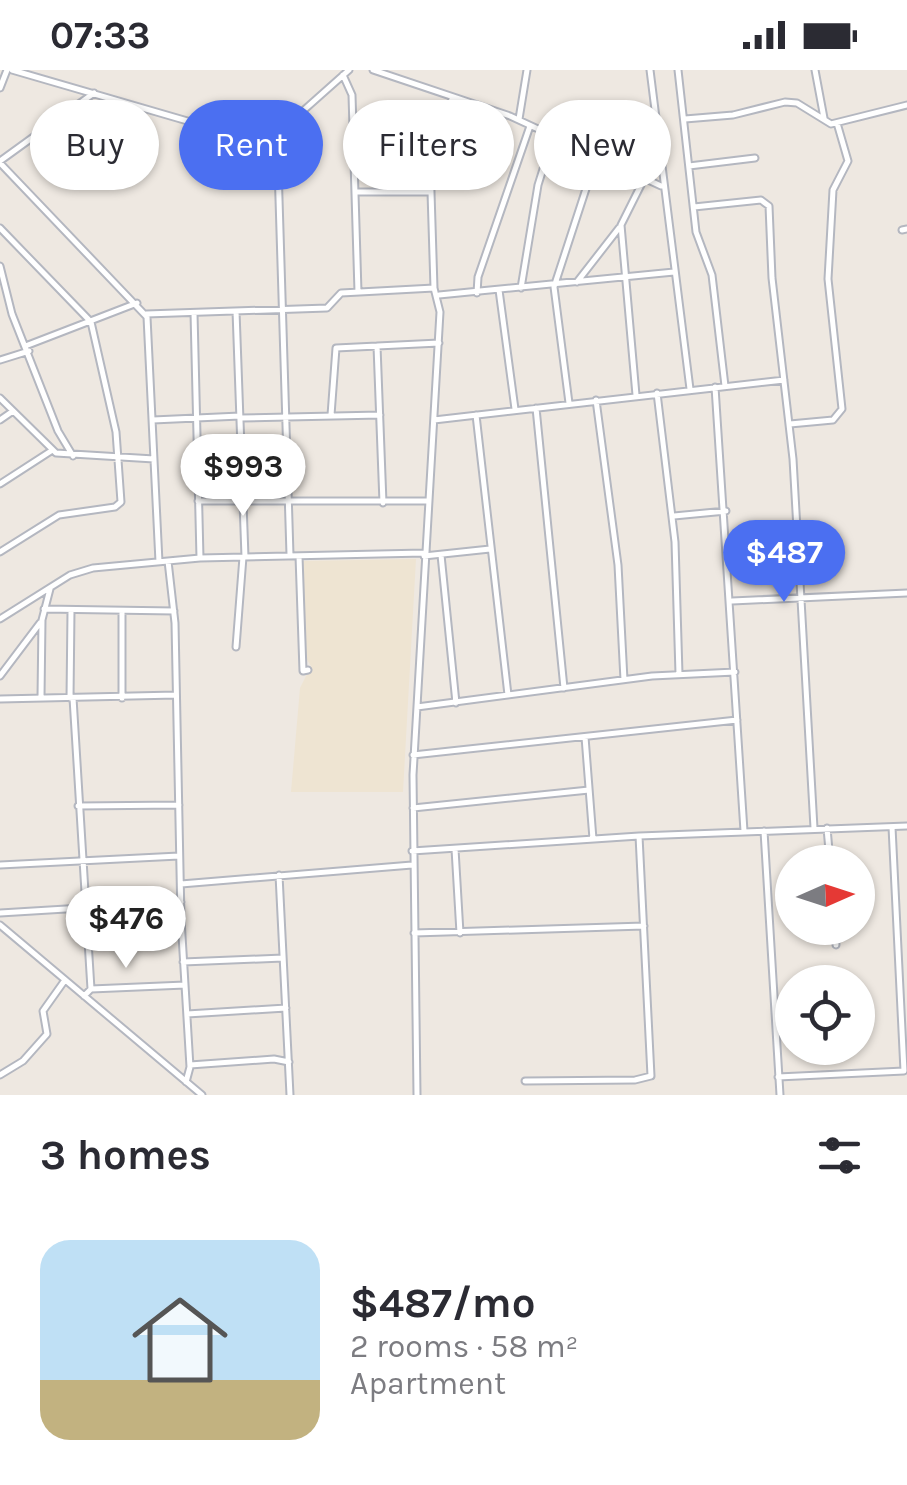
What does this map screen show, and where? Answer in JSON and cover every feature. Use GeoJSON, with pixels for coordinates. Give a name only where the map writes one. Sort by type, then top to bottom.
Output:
{"type":"FeatureCollection","features":[{"type":"Feature","properties":{"kind":"street"},"geometry":{"type":"LineString","coordinates":[[1,87],[10,70],[28,72],[179,121]]}},
{"type":"Feature","properties":{"kind":"street"},"geometry":{"type":"LineString","coordinates":[[373,70],[534,128]]}},
{"type":"Feature","properties":{"kind":"street"},"geometry":{"type":"LineString","coordinates":[[519,120],[528,70]]}},
{"type":"Feature","properties":{"kind":"street"},"geometry":{"type":"LineString","coordinates":[[650,70],[653,100]]}},
{"type":"Feature","properties":{"kind":"street"},"geometry":{"type":"LineString","coordinates":[[678,70],[698,240],[714,285],[725,386]]}},
{"type":"Feature","properties":{"kind":"street"},"geometry":{"type":"LineString","coordinates":[[815,70],[825,121]]}},
{"type":"Feature","properties":{"kind":"street"},"geometry":{"type":"LineString","coordinates":[[315,100],[346,72],[352,91],[358,292]]}},
{"type":"Feature","properties":{"kind":"street"},"geometry":{"type":"LineString","coordinates":[[94,93],[0,162],[146,314],[160,562]]}},
{"type":"Feature","properties":{"kind":"street"},"geometry":{"type":"LineString","coordinates":[[418,1095],[413,755],[439,344],[431,153],[452,98]]}},
{"type":"Feature","properties":{"kind":"street"},"geometry":{"type":"LineString","coordinates":[[684,119],[734,115],[786,102],[837,123],[907,105]]}},
{"type":"Feature","properties":{"kind":"street"},"geometry":{"type":"LineString","coordinates":[[790,424],[832,420],[842,409],[828,280],[833,190],[848,161],[837,123]]}},
{"type":"Feature","properties":{"kind":"street"},"geometry":{"type":"LineString","coordinates":[[477,293],[478,277],[530,126]]}},
{"type":"Feature","properties":{"kind":"street"},"geometry":{"type":"LineString","coordinates":[[689,166],[755,158]]}},
{"type":"Feature","properties":{"kind":"street"},"geometry":{"type":"LineString","coordinates":[[278,190],[290,554]]}},
{"type":"Feature","properties":{"kind":"street"},"geometry":{"type":"LineString","coordinates":[[522,288],[537,190]]}},
{"type":"Feature","properties":{"kind":"street"},"geometry":{"type":"LineString","coordinates":[[569,403],[554,287],[565,240],[581,214],[588,190]]}},
{"type":"Feature","properties":{"kind":"street"},"geometry":{"type":"LineString","coordinates":[[576,284],[621,225],[638,190]]}},
{"type":"Feature","properties":{"kind":"street"},"geometry":{"type":"LineString","coordinates":[[663,190],[690,390]]}},
{"type":"Feature","properties":{"kind":"street"},"geometry":{"type":"LineString","coordinates":[[355,192],[430,192]]}},
{"type":"Feature","properties":{"kind":"street"},"geometry":{"type":"LineString","coordinates":[[694,208],[760,200],[769,206],[772,278],[790,424],[814,828]]}},
{"type":"Feature","properties":{"kind":"street"},"geometry":{"type":"LineString","coordinates":[[621,225],[636,396]]}},
{"type":"Feature","properties":{"kind":"street"},"geometry":{"type":"LineString","coordinates":[[0,228],[91,322],[118,457],[119,505],[64,513],[0,552]]}},
{"type":"Feature","properties":{"kind":"street"},"geometry":{"type":"LineString","coordinates":[[0,266],[12,314],[58,431],[73,456]]}},
{"type":"Feature","properties":{"kind":"street"},"geometry":{"type":"LineString","coordinates":[[146,314],[328,308],[336,294],[477,293],[674,272]]}},
{"type":"Feature","properties":{"kind":"street"},"geometry":{"type":"LineString","coordinates":[[499,290],[515,409]]}},
{"type":"Feature","properties":{"kind":"street"},"geometry":{"type":"LineString","coordinates":[[0,360],[137,302]]}},
{"type":"Feature","properties":{"kind":"street"},"geometry":{"type":"LineString","coordinates":[[236,312],[244,557],[236,647]]}},
{"type":"Feature","properties":{"kind":"street"},"geometry":{"type":"LineString","coordinates":[[0,318],[12,314]]}},
{"type":"Feature","properties":{"kind":"street"},"geometry":{"type":"LineString","coordinates":[[194,314],[200,558]]}},
{"type":"Feature","properties":{"kind":"street"},"geometry":{"type":"LineString","coordinates":[[331,415],[334,351],[439,344]]}},
{"type":"Feature","properties":{"kind":"street"},"geometry":{"type":"LineString","coordinates":[[377,346],[383,503]]}},
{"type":"Feature","properties":{"kind":"street"},"geometry":{"type":"LineString","coordinates":[[433,420],[784,380]]}},
{"type":"Feature","properties":{"kind":"street"},"geometry":{"type":"LineString","coordinates":[[715,387],[732,601],[744,831]]}},
{"type":"Feature","properties":{"kind":"street"},"geometry":{"type":"LineString","coordinates":[[657,393],[673,516],[680,674]]}},
{"type":"Feature","properties":{"kind":"street"},"geometry":{"type":"LineString","coordinates":[[0,398],[51,450],[73,456],[154,459]]}},
{"type":"Feature","properties":{"kind":"street"},"geometry":{"type":"LineString","coordinates":[[596,399],[618,565],[624,680]]}},
{"type":"Feature","properties":{"kind":"street"},"geometry":{"type":"LineString","coordinates":[[536,408],[564,689]]}},
{"type":"Feature","properties":{"kind":"street"},"geometry":{"type":"LineString","coordinates":[[0,420],[13,411]]}},
{"type":"Feature","properties":{"kind":"street"},"geometry":{"type":"LineString","coordinates":[[153,420],[380,415]]}},
{"type":"Feature","properties":{"kind":"street"},"geometry":{"type":"LineString","coordinates":[[476,415],[508,695]]}},
{"type":"Feature","properties":{"kind":"street"},"geometry":{"type":"LineString","coordinates":[[0,484],[51,450]]}},
{"type":"Feature","properties":{"kind":"street"},"geometry":{"type":"LineString","coordinates":[[198,501],[427,501]]}},
{"type":"Feature","properties":{"kind":"street"},"geometry":{"type":"LineString","coordinates":[[673,516],[726,511]]}},
{"type":"Feature","properties":{"kind":"street"},"geometry":{"type":"LineString","coordinates":[[0,619],[85,569],[200,558],[442,555],[491,549]]}},
{"type":"Feature","properties":{"kind":"street"},"geometry":{"type":"LineString","coordinates":[[442,555],[456,702]]}},
{"type":"Feature","properties":{"kind":"street"},"geometry":{"type":"LineString","coordinates":[[299,556],[303,671],[308,670]]}},
{"type":"Feature","properties":{"kind":"street"},"geometry":{"type":"LineString","coordinates":[[168,561],[174,610],[179,856],[190,1065],[186,1082]]}},
{"type":"Feature","properties":{"kind":"street"},"geometry":{"type":"LineString","coordinates":[[41,698],[42,620],[51,586]]}},
{"type":"Feature","properties":{"kind":"street"},"geometry":{"type":"LineString","coordinates":[[732,601],[907,593]]}},
{"type":"Feature","properties":{"kind":"street"},"geometry":{"type":"LineString","coordinates":[[44,609],[174,610]]}},
{"type":"Feature","properties":{"kind":"street"},"geometry":{"type":"LineString","coordinates":[[71,610],[72,698],[91,989]]}},
{"type":"Feature","properties":{"kind":"street"},"geometry":{"type":"LineString","coordinates":[[122,611],[122,698]]}},
{"type":"Feature","properties":{"kind":"street"},"geometry":{"type":"LineString","coordinates":[[0,676],[42,620]]}},
{"type":"Feature","properties":{"kind":"street"},"geometry":{"type":"LineString","coordinates":[[417,706],[680,674],[735,672]]}},
{"type":"Feature","properties":{"kind":"street"},"geometry":{"type":"LineString","coordinates":[[0,699],[176,695]]}},
{"type":"Feature","properties":{"kind":"street"},"geometry":{"type":"LineString","coordinates":[[413,755],[737,720]]}},
{"type":"Feature","properties":{"kind":"street"},"geometry":{"type":"LineString","coordinates":[[585,737],[593,839]]}},
{"type":"Feature","properties":{"kind":"street"},"geometry":{"type":"LineString","coordinates":[[412,808],[589,790]]}},
{"type":"Feature","properties":{"kind":"street"},"geometry":{"type":"LineString","coordinates":[[78,806],[179,805]]}},
{"type":"Feature","properties":{"kind":"street"},"geometry":{"type":"LineString","coordinates":[[412,851],[639,836],[907,826]]}},
{"type":"Feature","properties":{"kind":"street"},"geometry":{"type":"LineString","coordinates":[[778,1077],[906,1071],[892,827]]}},
{"type":"Feature","properties":{"kind":"street"},"geometry":{"type":"LineString","coordinates":[[828,828],[829,845]]}},
{"type":"Feature","properties":{"kind":"street"},"geometry":{"type":"LineString","coordinates":[[764,831],[780,1095]]}},
{"type":"Feature","properties":{"kind":"street"},"geometry":{"type":"LineString","coordinates":[[524,1080],[650,1078],[639,836]]}},
{"type":"Feature","properties":{"kind":"street"},"geometry":{"type":"LineString","coordinates":[[455,849],[460,933]]}},
{"type":"Feature","properties":{"kind":"street"},"geometry":{"type":"LineString","coordinates":[[0,865],[179,856]]}},
{"type":"Feature","properties":{"kind":"street"},"geometry":{"type":"LineString","coordinates":[[181,884],[412,865]]}},
{"type":"Feature","properties":{"kind":"street"},"geometry":{"type":"LineString","coordinates":[[279,875],[290,1095]]}},
{"type":"Feature","properties":{"kind":"street"},"geometry":{"type":"LineString","coordinates":[[0,913],[181,902]]}},
{"type":"Feature","properties":{"kind":"street"},"geometry":{"type":"LineString","coordinates":[[0,925],[202,1095]]}},
{"type":"Feature","properties":{"kind":"street"},"geometry":{"type":"LineString","coordinates":[[414,934],[644,926]]}},
{"type":"Feature","properties":{"kind":"street"},"geometry":{"type":"LineString","coordinates":[[88,940],[182,935]]}},
{"type":"Feature","properties":{"kind":"street"},"geometry":{"type":"LineString","coordinates":[[896,948],[907,949]]}},
{"type":"Feature","properties":{"kind":"street"},"geometry":{"type":"LineString","coordinates":[[183,962],[284,958]]}},
{"type":"Feature","properties":{"kind":"street"},"geometry":{"type":"LineString","coordinates":[[0,1075],[22,1062],[47,1034],[44,1009],[65,980]]}},
{"type":"Feature","properties":{"kind":"street"},"geometry":{"type":"LineString","coordinates":[[84,996],[91,989],[184,984]]}},
{"type":"Feature","properties":{"kind":"street"},"geometry":{"type":"LineString","coordinates":[[186,1014],[286,1008]]}},
{"type":"Feature","properties":{"kind":"street"},"geometry":{"type":"LineString","coordinates":[[190,1065],[271,1059],[289,1062]]}},
{"type":"Feature","properties":{"kind":"shaded area"},"geometry":{"type":"Polygon","coordinates":[[[416,559],[403,792],[291,792],[300,688],[311,666],[306,658],[303,561],[416,559]]]}}]}
